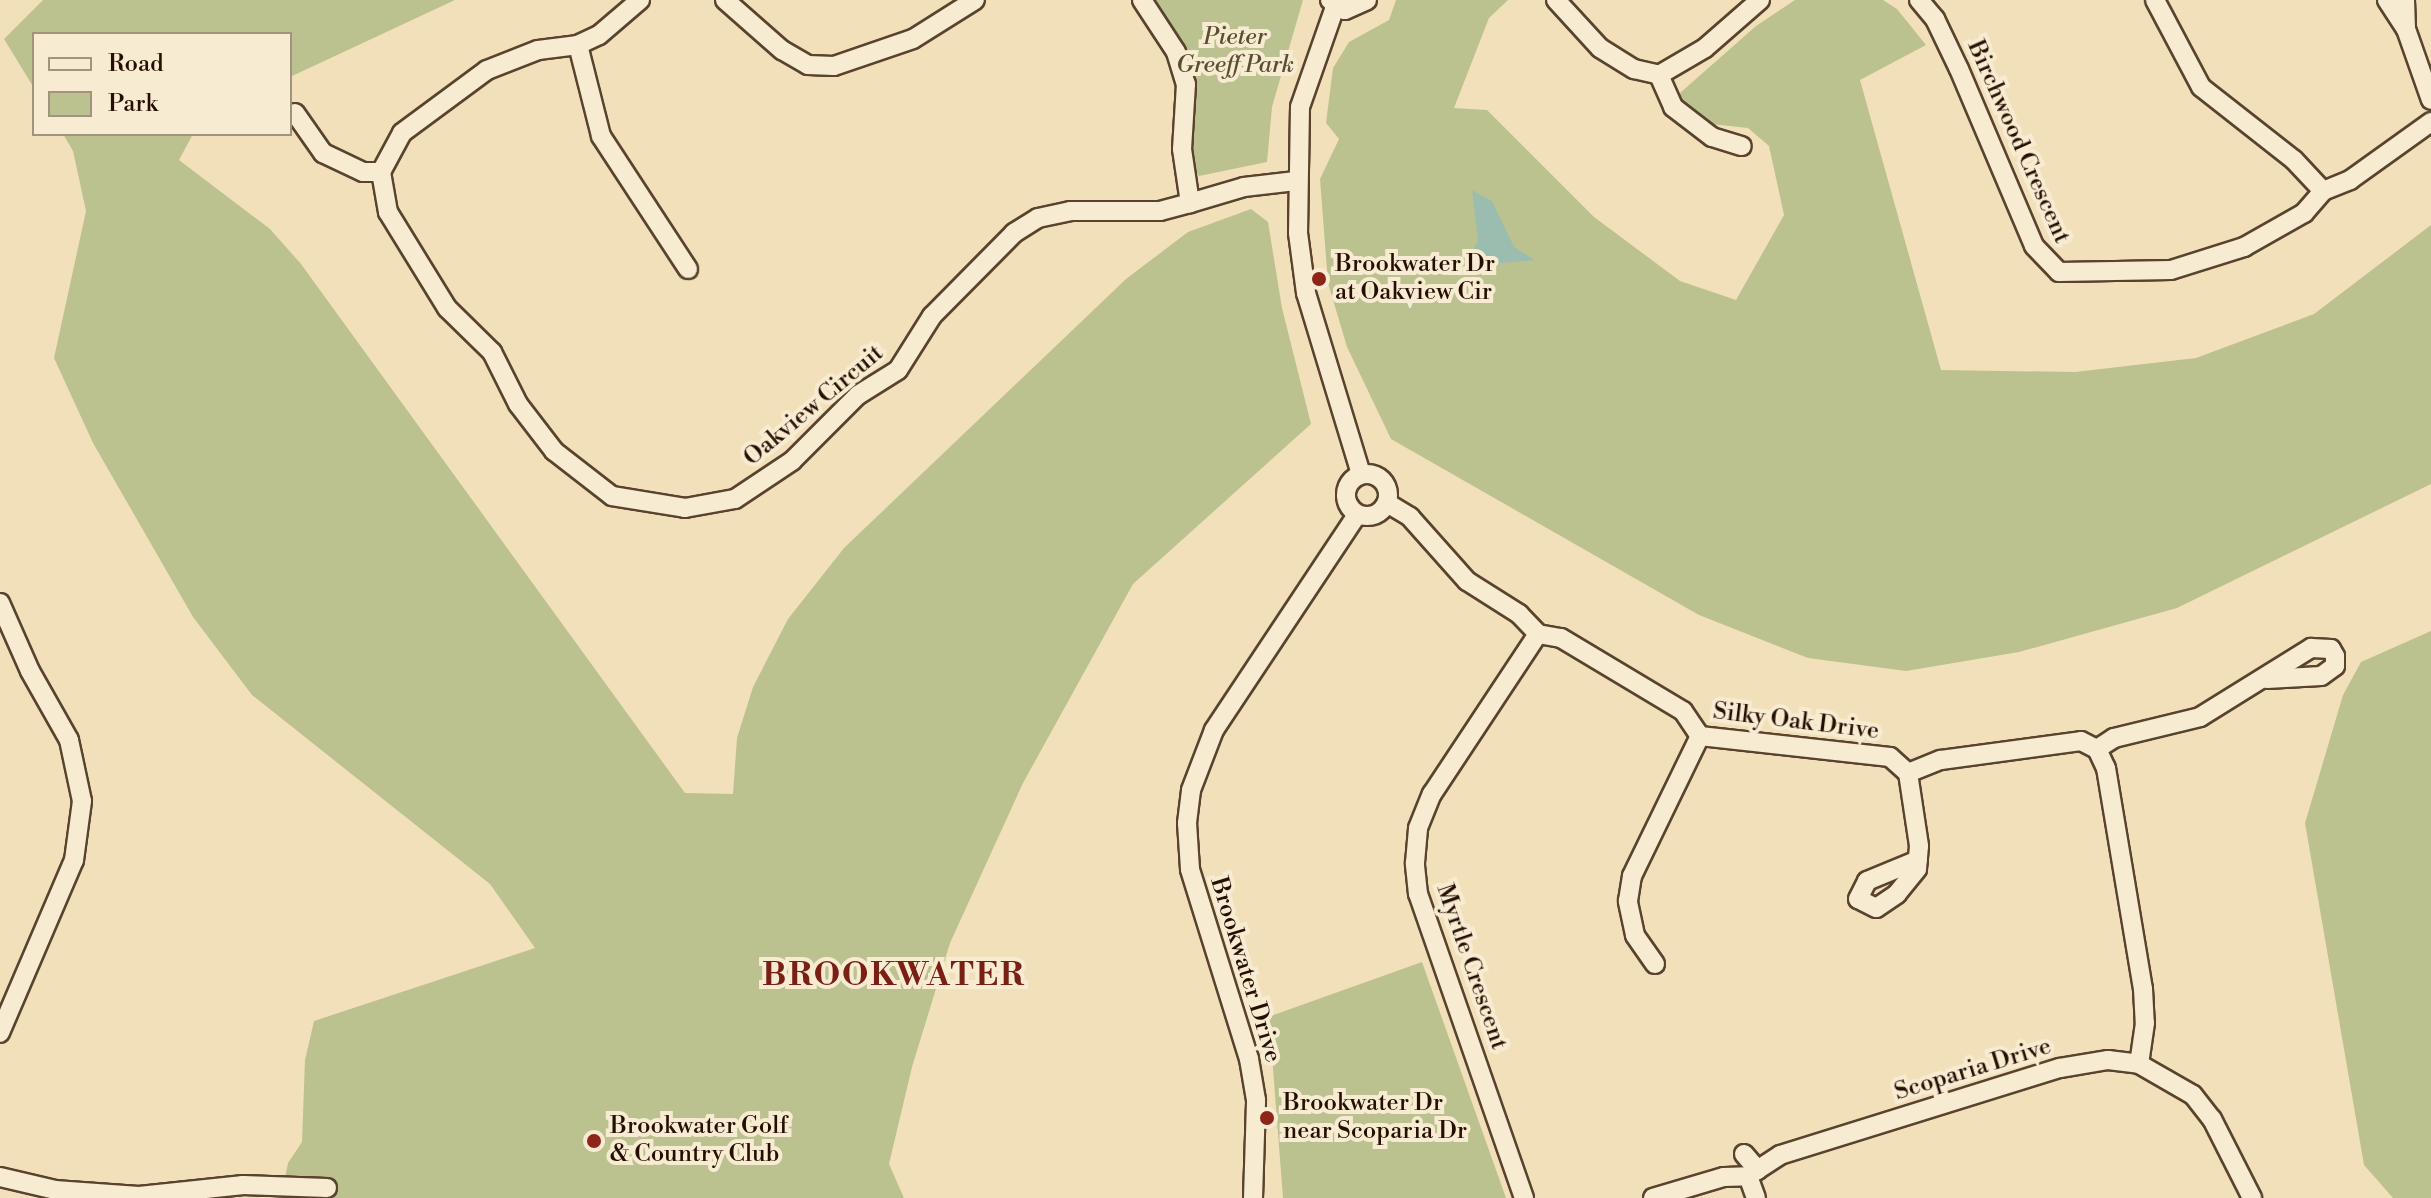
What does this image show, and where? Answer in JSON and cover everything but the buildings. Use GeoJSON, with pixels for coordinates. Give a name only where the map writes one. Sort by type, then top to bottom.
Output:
{"type":"FeatureCollection","features":[{"type":"Feature","properties":{"kind":"street"},"geometry":{"type":"LineString","coordinates":[[295,113],[323,153],[363,172],[381,172],[402,133],[487,70],[538,50],[578,45],[599,35],[640,0]]}},
{"type":"Feature","properties":{"kind":"street"},"geometry":{"type":"LineString","coordinates":[[725,0],[782,50],[808,65],[834,66],[913,39],[975,0]]}},
{"type":"Feature","properties":{"kind":"street"},"geometry":{"type":"LineString","coordinates":[[1142,0],[1176,52],[1186,84],[1182,149],[1190,203]]}},
{"type":"Feature","properties":{"kind":"street"},"geometry":{"type":"LineString","coordinates":[[1361,474],[1306,293],[1296,181],[1304,84],[1332,4],[1353,10],[1367,0]]}},
{"type":"Feature","properties":{"kind":"street"},"geometry":{"type":"LineString","coordinates":[[1556,0],[1600,48],[1634,69],[1659,75],[1705,48],[1760,0]]}},
{"type":"Feature","properties":{"kind":"street","name":"Birchwood Crescent"},"geometry":{"type":"LineString","coordinates":[[1919,0],[1935,19],[1953,56],[2034,246],[2059,272],[2171,270],[2230,252],[2304,213],[2323,191],[2350,180],[2431,122]]}},
{"type":"Feature","properties":{"kind":"street"},"geometry":{"type":"LineString","coordinates":[[2387,0],[2406,29],[2431,100]]}},
{"type":"Feature","properties":{"kind":"street"},"geometry":{"type":"LineString","coordinates":[[2405,0],[2406,29]]}},
{"type":"Feature","properties":{"kind":"street"},"geometry":{"type":"LineString","coordinates":[[2161,4],[2201,87],[2294,160],[2323,191]]}},
{"type":"Feature","properties":{"kind":"street"},"geometry":{"type":"LineString","coordinates":[[578,45],[601,136],[688,269]]}},
{"type":"Feature","properties":{"kind":"street"},"geometry":{"type":"LineString","coordinates":[[1659,75],[1673,107],[1712,137],[1742,146]]}},
{"type":"Feature","properties":{"kind":"street","name":"Oakview Circuit"},"geometry":{"type":"LineString","coordinates":[[381,172],[388,212],[433,288],[492,352],[518,404],[554,451],[612,496],[685,508],[735,499],[792,461],[858,395],[898,370],[949,296],[1014,233],[1038,218],[1070,211],[1160,211],[1244,187],[1296,181]]}},
{"type":"Feature","properties":{"kind":"street"},"geometry":{"type":"LineString","coordinates":[[1361,474],[1381,478],[1388,489],[1387,503],[1372,516],[1357,515],[1345,494],[1361,474]]}},
{"type":"Feature","properties":{"kind":"street","name":"Silky Oak Drive"},"geometry":{"type":"LineString","coordinates":[[1387,503],[1410,517],[1458,574],[1519,614],[1538,634],[1561,638],[1683,711],[1700,736],[1890,757],[1908,773]]}},
{"type":"Feature","properties":{"kind":"street","name":"Brookwater Drive"},"geometry":{"type":"LineString","coordinates":[[1253,1198],[1256,1100],[1249,1059],[1192,881],[1187,823],[1191,790],[1214,730],[1357,515]]}},
{"type":"Feature","properties":{"kind":"street"},"geometry":{"type":"LineString","coordinates":[[0,603],[30,671],[69,740],[82,801],[74,860],[0,1033]]}},
{"type":"Feature","properties":{"kind":"street","name":"Myrtle Crescent"},"geometry":{"type":"LineString","coordinates":[[1524,1198],[1418,894],[1415,863],[1418,828],[1432,794],[1538,634]]}},
{"type":"Feature","properties":{"kind":"street"},"geometry":{"type":"LineString","coordinates":[[2097,749],[2114,738],[2200,717],[2241,689],[2267,679]]}},
{"type":"Feature","properties":{"kind":"street"},"geometry":{"type":"LineString","coordinates":[[1655,964],[1635,935],[1628,901],[1632,876],[1700,736]]}},
{"type":"Feature","properties":{"kind":"street"},"geometry":{"type":"LineString","coordinates":[[1918,860],[1908,773],[1941,760],[2081,741],[2097,749],[2106,768],[2143,989],[2139,1064]]}},
{"type":"Feature","properties":{"kind":"street","name":"Scoparia Drive"},"geometry":{"type":"LineString","coordinates":[[1653,1198],[1724,1177],[1753,1173],[1780,1155],[2085,1061],[2139,1064],[2193,1095],[2212,1119],[2252,1198]]}},
{"type":"Feature","properties":{"kind":"street"},"geometry":{"type":"LineString","coordinates":[[1744,1154],[1753,1173],[1756,1198]]}},
{"type":"Feature","properties":{"kind":"street"},"geometry":{"type":"LineString","coordinates":[[4,1176],[55,1190],[139,1196],[243,1185],[327,1188]]}},
{"type":"Feature","properties":{"kind":"green space"},"geometry":{"type":"Polygon","coordinates":[[[43,0],[455,0],[292,76],[292,32],[32,32],[32,85],[4,39],[43,0]]]}},
{"type":"Feature","properties":{"kind":"green space","name":"Pieter Greeff Park"},"geometry":{"type":"Polygon","coordinates":[[[1151,0],[1303,0],[1272,107],[1267,162],[1199,176],[1192,168],[1193,85],[1151,0]]]}},
{"type":"Feature","properties":{"kind":"green space"},"geometry":{"type":"Polygon","coordinates":[[[1396,0],[1508,0],[1489,18],[1454,108],[1487,110],[1594,217],[1680,281],[1736,300],[1784,215],[1769,146],[1748,128],[1711,124],[1683,104],[1680,93],[1756,26],[1795,0],[1883,0],[1897,9],[1926,45],[1860,80],[1941,370],[2075,372],[2196,358],[2314,314],[2431,225],[2431,484],[2177,608],[2019,652],[1906,671],[1808,658],[1699,615],[1391,439],[1347,347],[1328,283],[1320,179],[1339,139],[1326,123],[1333,68],[1349,42],[1389,20],[1396,0]]]}},
{"type":"Feature","properties":{"kind":"green space","name":"Brookwater Golf & Country Club"},"geometry":{"type":"Polygon","coordinates":[[[64,136],[192,136],[179,160],[270,229],[301,264],[685,793],[733,794],[737,738],[753,687],[788,619],[844,548],[1126,279],[1188,232],[1251,209],[1268,222],[1282,308],[1311,424],[1133,584],[1023,783],[950,943],[912,1067],[889,1164],[904,1198],[281,1198],[288,1163],[302,1142],[305,1060],[314,1021],[535,948],[490,884],[252,695],[193,617],[93,443],[54,358],[86,211],[73,151],[64,136]]]}},
{"type":"Feature","properties":{"kind":"green space"},"geometry":{"type":"Polygon","coordinates":[[[2431,631],[2431,1198],[2393,1198],[2364,1165],[2305,823],[2343,695],[2361,662],[2431,631]]]}},
{"type":"Feature","properties":{"kind":"green space"},"geometry":{"type":"Polygon","coordinates":[[[1422,962],[1506,1198],[1283,1198],[1272,1056],[1262,1019],[1422,962]]]}},
{"type":"Feature","properties":{"kind":"shaded area"},"geometry":{"type":"Polygon","coordinates":[[[1472,190],[1492,201],[1514,247],[1535,260],[1490,264],[1468,275],[1463,271],[1478,240],[1472,190]]]}},
{"type":"Feature","properties":{"kind":"place","name":"Brookwater Dr at Oakview Cir"},"geometry":{"type":"Point","coordinates":[1319,279]}},
{"type":"Feature","properties":{"kind":"place","name":"Brookwater Dr near Scoparia Dr"},"geometry":{"type":"Point","coordinates":[1267,1118]}},
{"type":"Feature","properties":{"kind":"place","name":"Brookwater Golf & Country Club"},"geometry":{"type":"Point","coordinates":[594,1141]}},
{"type":"Feature","properties":{"kind":"district","name":"BROOKWATER"},"geometry":{"type":"Point","coordinates":[894,975]}}]}
